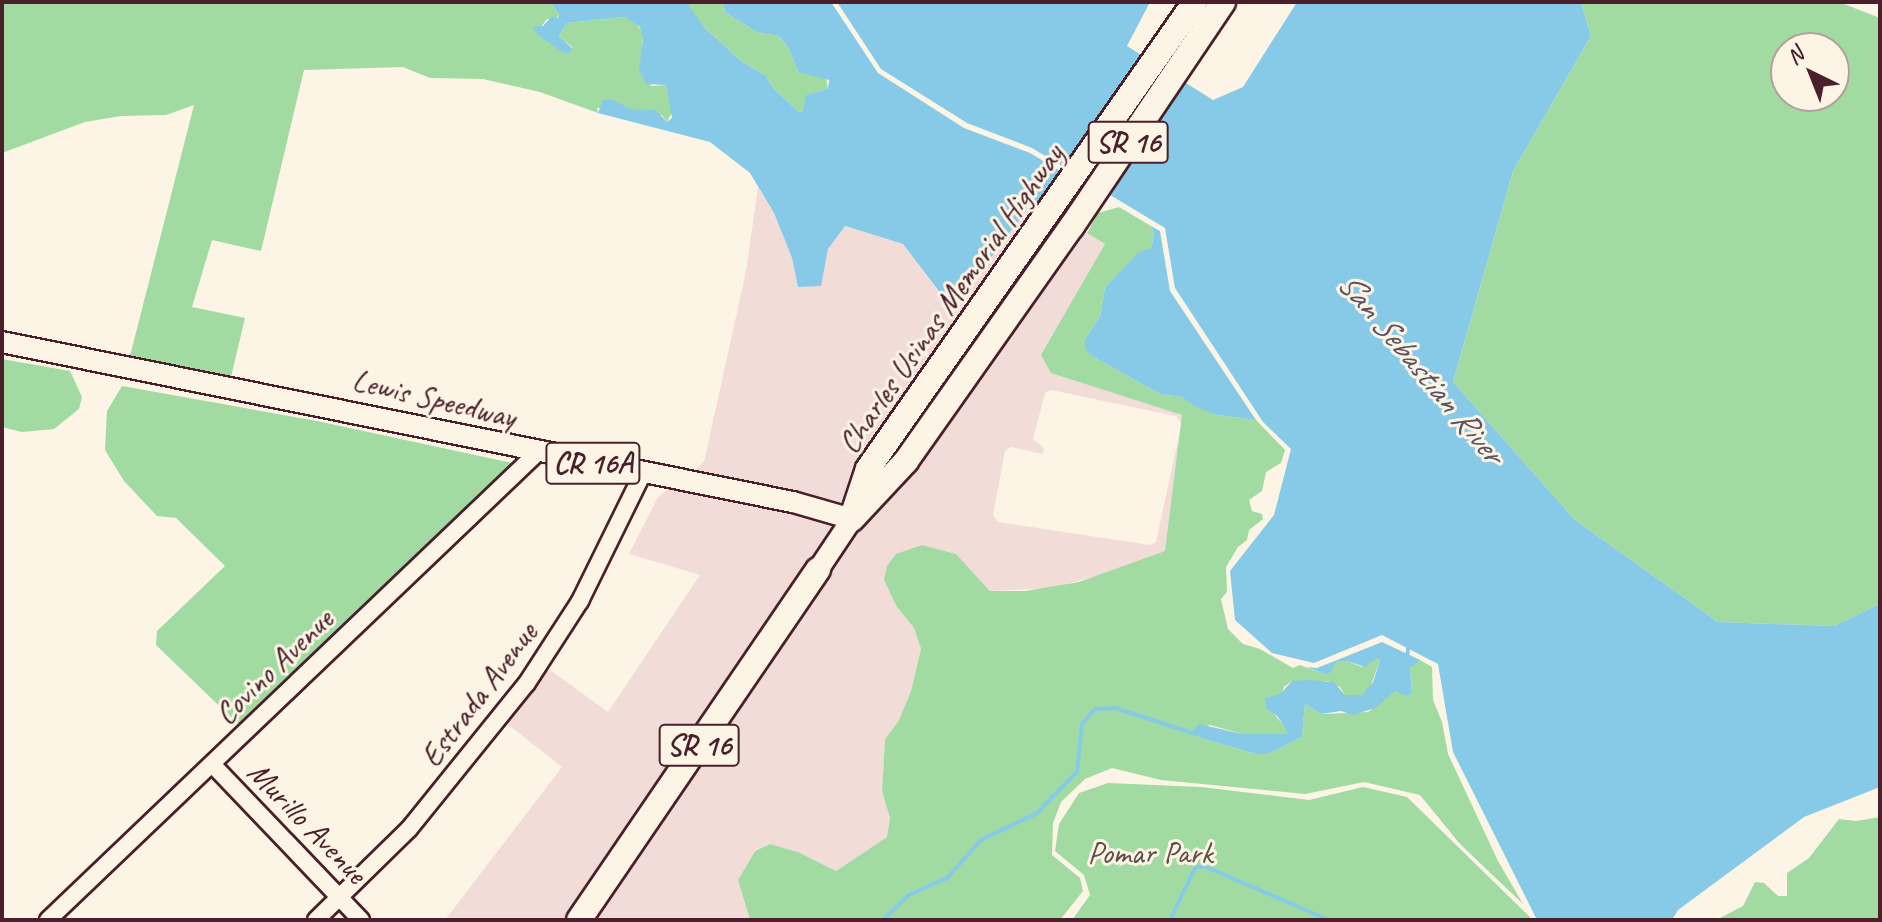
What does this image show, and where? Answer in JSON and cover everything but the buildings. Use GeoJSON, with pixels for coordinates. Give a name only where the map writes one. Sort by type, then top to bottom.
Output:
{"type":"FeatureCollection","features":[{"type":"Feature","properties":{"kind":"highway","name":"Charles Usinas Memorial Highway"},"geometry":{"type":"LineString","coordinates":[[852,519],[906,461],[1072,226],[1175,52],[1195,2]]}},
{"type":"Feature","properties":{"kind":"highway","name":"Charles Usinas Memorial Highway"},"geometry":{"type":"LineString","coordinates":[[852,519],[868,469],[1051,210],[1175,52],[1223,2]]}},
{"type":"Feature","properties":{"kind":"highway","name":"Charles Usinas Memorial Highway"},"geometry":{"type":"LineString","coordinates":[[579,920],[818,570]]}},
{"type":"Feature","properties":{"kind":"main road","name":"Lewis Speedway"},"geometry":{"type":"LineString","coordinates":[[2,342],[315,403],[537,453],[793,502],[852,519]]}},
{"type":"Feature","properties":{"kind":"main road","name":"Charles Usinas Memorial Highway"},"geometry":{"type":"LineString","coordinates":[[818,570],[852,519]]}},
{"type":"Feature","properties":{"kind":"street","name":"Covino Avenue"},"geometry":{"type":"LineString","coordinates":[[48,920],[537,453]]}},
{"type":"Feature","properties":{"kind":"street","name":"Estrada Avenue"},"geometry":{"type":"LineString","coordinates":[[316,920],[341,898],[452,780],[527,683],[580,601],[643,473]]}},
{"type":"Feature","properties":{"kind":"street","name":"Murillo Avenue"},"geometry":{"type":"LineString","coordinates":[[212,764],[361,920]]}},
{"type":"Feature","properties":{"kind":"shaded area"},"geometry":{"type":"Polygon","coordinates":[[[758,187],[774,213],[792,258],[798,287],[821,285],[828,249],[844,226],[903,244],[943,298],[1034,200],[1045,207],[847,511],[688,475],[704,462],[746,271],[758,187]]]}},
{"type":"Feature","properties":{"kind":"shaded area"},"geometry":{"type":"Polygon","coordinates":[[[1057,214],[1067,220],[901,456],[874,473],[1057,214]]]}},
{"type":"Feature","properties":{"kind":"shaded area"},"geometry":{"type":"Polygon","coordinates":[[[1079,228],[1105,244],[1052,373],[1182,415],[1181,423],[1176,416],[1051,390],[1045,393],[1033,439],[1044,448],[1043,454],[1011,447],[1005,451],[993,515],[998,522],[1150,545],[1156,542],[1181,426],[1165,551],[1111,572],[1052,588],[990,591],[956,554],[922,545],[897,607],[914,628],[921,649],[911,691],[899,720],[885,739],[882,791],[890,818],[887,837],[836,871],[798,852],[770,844],[755,850],[738,880],[750,920],[587,920],[827,570],[1079,228]]]}},
{"type":"Feature","properties":{"kind":"shaded area"},"geometry":{"type":"Polygon","coordinates":[[[674,485],[841,523],[571,920],[445,920],[562,767],[506,723],[546,667],[608,712],[700,575],[629,554],[658,497],[674,485]]]}},
{"type":"Feature","properties":{"kind":"green space"},"geometry":{"type":"Polygon","coordinates":[[[2,2],[550,2],[559,14],[557,18],[547,19],[537,32],[567,55],[573,48],[559,36],[567,23],[625,17],[634,21],[643,32],[642,56],[651,86],[666,85],[673,110],[667,122],[662,115],[631,109],[597,108],[598,113],[540,92],[483,79],[430,78],[403,67],[304,70],[261,251],[212,240],[192,307],[245,318],[230,381],[129,360],[194,105],[166,115],[121,116],[85,122],[2,153],[2,2]]]}},
{"type":"Feature","properties":{"kind":"green space"},"geometry":{"type":"Polygon","coordinates":[[[684,2],[722,2],[726,13],[757,32],[779,36],[788,47],[798,72],[826,77],[828,89],[811,94],[803,111],[799,112],[774,89],[765,75],[741,61],[705,28],[684,2]]]}},
{"type":"Feature","properties":{"kind":"green space"},"geometry":{"type":"Polygon","coordinates":[[[1581,2],[1839,2],[1880,18],[1880,604],[1834,626],[1718,622],[1575,520],[1453,382],[1513,171],[1591,36],[1581,2]]]}},
{"type":"Feature","properties":{"kind":"green space"},"geometry":{"type":"Polygon","coordinates":[[[1119,207],[1151,226],[1154,234],[1151,248],[1105,288],[1100,316],[1085,339],[1090,355],[1160,394],[1182,397],[1218,415],[1256,420],[1285,450],[1281,463],[1266,472],[1262,491],[1249,500],[1252,511],[1262,514],[1263,519],[1249,530],[1247,540],[1238,547],[1226,567],[1227,592],[1221,599],[1228,629],[1243,644],[1260,649],[1293,668],[1300,665],[1324,674],[1335,662],[1347,661],[1362,667],[1377,657],[1380,661],[1369,690],[1362,695],[1345,695],[1340,687],[1328,681],[1292,681],[1284,687],[1274,714],[1291,734],[1242,734],[1210,725],[1193,731],[1200,738],[1256,754],[1268,754],[1302,737],[1305,704],[1321,714],[1368,712],[1395,691],[1412,693],[1410,668],[1420,660],[1432,667],[1433,700],[1442,722],[1448,754],[1498,861],[1523,904],[1460,844],[1420,795],[1364,782],[1305,794],[1161,780],[1112,768],[1085,779],[1061,802],[1053,823],[1052,855],[1080,878],[1083,891],[1060,920],[750,920],[738,880],[755,851],[770,844],[798,852],[836,871],[887,837],[890,818],[882,791],[885,739],[899,720],[911,691],[921,649],[914,628],[897,607],[884,580],[887,566],[896,554],[922,545],[956,554],[990,591],[1025,591],[1079,582],[1165,551],[1182,415],[1051,373],[1041,355],[1105,244],[1087,233],[1098,213],[1119,207]]]}},
{"type":"Feature","properties":{"kind":"green space"},"geometry":{"type":"Polygon","coordinates":[[[2,359],[70,371],[82,397],[79,409],[54,429],[22,432],[2,427],[2,359]]]}},
{"type":"Feature","properties":{"kind":"green space"},"geometry":{"type":"Polygon","coordinates":[[[122,386],[317,421],[512,463],[238,724],[156,645],[157,631],[225,566],[176,518],[157,516],[124,481],[105,450],[107,411],[122,386]]]}},
{"type":"Feature","properties":{"kind":"green space","name":"Pomar Park"},"geometry":{"type":"Polygon","coordinates":[[[1108,783],[1201,787],[1309,800],[1363,787],[1407,797],[1533,920],[1072,920],[1090,895],[1084,875],[1055,851],[1059,824],[1079,793],[1108,783]]]}},
{"type":"Feature","properties":{"kind":"green space"},"geometry":{"type":"Polygon","coordinates":[[[1880,817],[1880,920],[1716,920],[1743,906],[1755,882],[1764,883],[1778,896],[1787,896],[1787,873],[1809,858],[1839,819],[1856,821],[1880,817]]]}},
{"type":"Feature","properties":{"kind":"water"},"geometry":{"type":"Polygon","coordinates":[[[550,2],[687,3],[705,28],[741,61],[765,75],[774,89],[799,112],[803,111],[806,95],[828,89],[829,80],[798,72],[788,47],[779,36],[757,32],[726,13],[722,2],[831,2],[878,73],[964,128],[1030,153],[1067,175],[1045,207],[1034,200],[959,301],[944,298],[903,244],[845,226],[828,249],[821,286],[798,287],[792,258],[774,213],[750,173],[710,142],[598,113],[603,100],[611,99],[631,109],[656,110],[667,122],[672,118],[666,85],[646,84],[639,70],[643,40],[640,27],[625,17],[567,23],[559,36],[573,49],[567,55],[539,36],[532,27],[543,26],[551,17],[558,18],[559,14],[550,2]]]}},
{"type":"Feature","properties":{"kind":"water","name":"San Sebastian River"},"geometry":{"type":"Polygon","coordinates":[[[837,2],[1150,2],[1127,46],[1213,100],[1243,87],[1297,2],[1581,2],[1591,36],[1513,171],[1453,382],[1575,520],[1718,622],[1834,626],[1880,604],[1880,787],[1804,817],[1678,910],[1672,920],[1537,920],[1453,752],[1438,664],[1382,635],[1314,663],[1272,653],[1235,620],[1230,571],[1274,515],[1291,449],[1263,422],[1175,288],[1165,228],[1032,148],[967,123],[881,69],[837,2]]]}},
{"type":"Feature","properties":{"kind":"water"},"geometry":{"type":"Polygon","coordinates":[[[1151,226],[1160,231],[1170,291],[1256,420],[1218,415],[1196,407],[1182,397],[1160,394],[1090,355],[1085,348],[1085,339],[1100,316],[1105,288],[1139,252],[1151,248],[1154,234],[1151,226]]]}},
{"type":"Feature","properties":{"kind":"water"},"geometry":{"type":"Polygon","coordinates":[[[1382,642],[1420,660],[1410,668],[1412,693],[1407,696],[1395,691],[1375,708],[1353,715],[1341,711],[1321,714],[1305,704],[1302,737],[1268,754],[1256,754],[1200,738],[1192,731],[1199,724],[1242,734],[1289,734],[1278,717],[1266,708],[1265,698],[1280,694],[1292,681],[1308,680],[1334,682],[1345,695],[1362,695],[1373,682],[1380,661],[1377,658],[1365,667],[1347,661],[1336,662],[1330,673],[1324,674],[1307,667],[1317,668],[1382,642]]]}},
{"type":"Feature","properties":{"kind":"waterway"},"geometry":{"type":"LineString","coordinates":[[1407,660],[1408,649]]}},
{"type":"Feature","properties":{"kind":"waterway"},"geometry":{"type":"LineString","coordinates":[[883,920],[909,895],[947,878],[981,840],[1037,813],[1077,772],[1082,724],[1095,709],[1115,708],[1196,734]]}},
{"type":"Feature","properties":{"kind":"waterway"},"geometry":{"type":"LineString","coordinates":[[1170,920],[1195,868],[1204,866],[1329,920]]}}]}
